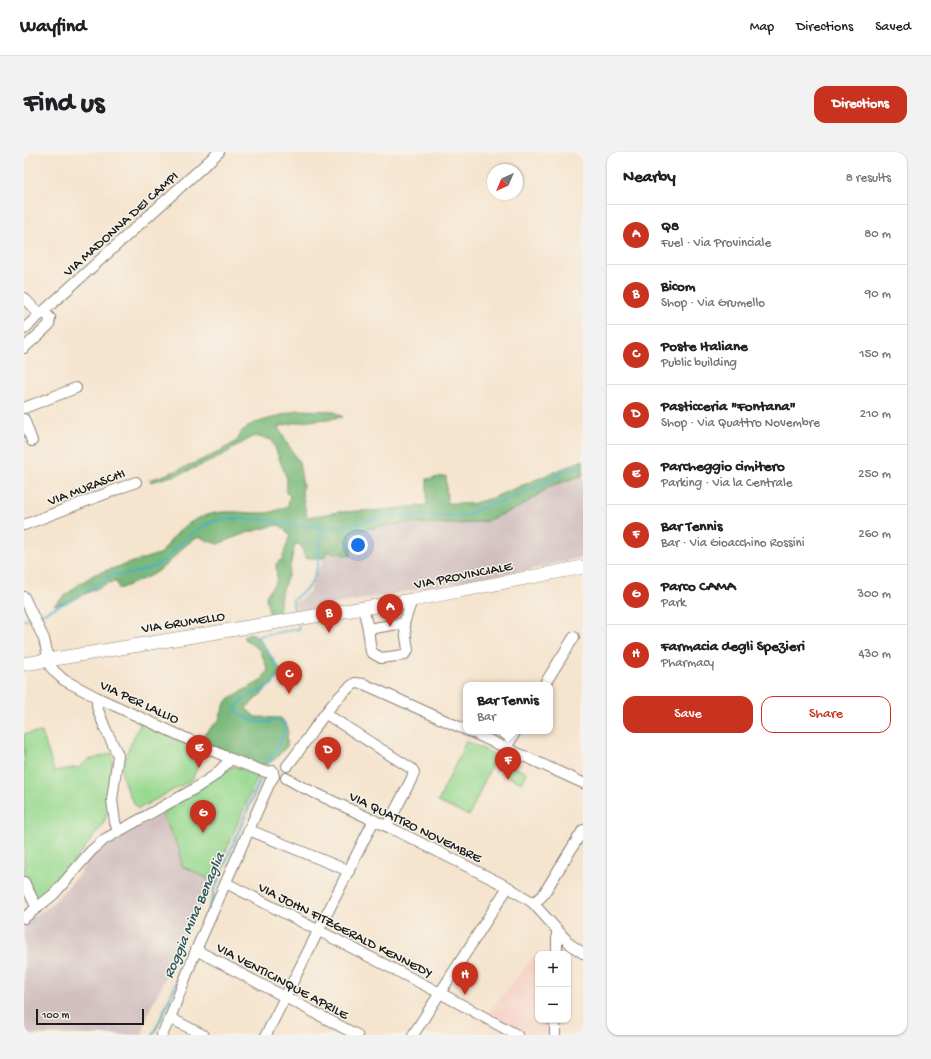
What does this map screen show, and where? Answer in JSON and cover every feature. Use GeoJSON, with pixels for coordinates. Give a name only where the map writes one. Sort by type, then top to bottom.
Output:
{"type":"FeatureCollection","features":[{"type":"Feature","properties":{"kind":"main road","name":"VIA PROVINCIALE"},"geometry":{"type":"LineString","coordinates":[[348,610],[412,600],[583,567]]}},
{"type":"Feature","properties":{"kind":"main road","name":"VIA GRUMELLO"},"geometry":{"type":"LineString","coordinates":[[24,664],[348,610]]}},
{"type":"Feature","properties":{"kind":"street","name":"VIA MADONNA DEI CAMPI"},"geometry":{"type":"LineString","coordinates":[[24,329],[220,152]]}},
{"type":"Feature","properties":{"kind":"street"},"geometry":{"type":"LineString","coordinates":[[24,298],[41,313],[50,318],[49,325],[24,348]]}},
{"type":"Feature","properties":{"kind":"street"},"geometry":{"type":"LineString","coordinates":[[24,408],[76,388]]}},
{"type":"Feature","properties":{"kind":"street"},"geometry":{"type":"LineString","coordinates":[[24,419],[32,441]]}},
{"type":"Feature","properties":{"kind":"street","name":"VIA MURASCHI"},"geometry":{"type":"LineString","coordinates":[[24,526],[136,482]]}},
{"type":"Feature","properties":{"kind":"street","name":"VIA PER LALLIO"},"geometry":{"type":"LineString","coordinates":[[24,597],[44,639],[52,669],[58,676],[98,698],[231,759],[266,772],[274,773]]}},
{"type":"Feature","properties":{"kind":"street"},"geometry":{"type":"LineString","coordinates":[[363,608],[371,652],[381,658],[404,655],[408,650],[404,623],[412,600]]}},
{"type":"Feature","properties":{"kind":"street"},"geometry":{"type":"LineString","coordinates":[[368,629],[404,623]]}},
{"type":"Feature","properties":{"kind":"street"},"geometry":{"type":"LineString","coordinates":[[546,682],[574,637]]}},
{"type":"Feature","properties":{"kind":"street"},"geometry":{"type":"LineString","coordinates":[[287,766],[326,714],[350,686],[355,683],[364,684],[463,729]]}},
{"type":"Feature","properties":{"kind":"street"},"geometry":{"type":"LineString","coordinates":[[98,698],[98,710],[118,755],[112,800],[115,822],[118,831]]}},
{"type":"Feature","properties":{"kind":"street"},"geometry":{"type":"LineString","coordinates":[[326,714],[412,769],[414,772],[387,826]]}},
{"type":"Feature","properties":{"kind":"street"},"geometry":{"type":"LineString","coordinates":[[476,734],[583,783]]}},
{"type":"Feature","properties":{"kind":"street"},"geometry":{"type":"LineString","coordinates":[[506,748],[514,734]]}},
{"type":"Feature","properties":{"kind":"street"},"geometry":{"type":"LineString","coordinates":[[24,918],[54,894],[91,851],[105,839],[194,789],[214,776],[231,759]]}},
{"type":"Feature","properties":{"kind":"street"},"geometry":{"type":"LineString","coordinates":[[162,1035],[196,950],[274,773],[276,765],[285,764],[287,766]]}},
{"type":"Feature","properties":{"kind":"street"},"geometry":{"type":"LineString","coordinates":[[274,773],[280,779],[286,778],[289,772],[287,766]]}},
{"type":"Feature","properties":{"kind":"street","name":"VIA QUATTRO NOVEMBRE"},"geometry":{"type":"LineString","coordinates":[[286,778],[302,787],[387,826],[508,887],[532,902],[570,945],[583,953]]}},
{"type":"Feature","properties":{"kind":"street"},"geometry":{"type":"LineString","coordinates":[[266,1035],[374,820]]}},
{"type":"Feature","properties":{"kind":"street"},"geometry":{"type":"LineString","coordinates":[[249,830],[349,871]]}},
{"type":"Feature","properties":{"kind":"street"},"geometry":{"type":"LineString","coordinates":[[532,902],[539,900],[579,845],[583,830]]}},
{"type":"Feature","properties":{"kind":"street"},"geometry":{"type":"LineString","coordinates":[[24,882],[38,908]]}},
{"type":"Feature","properties":{"kind":"street","name":"VIA JOHN FITZGERALD KENNEDY"},"geometry":{"type":"LineString","coordinates":[[226,882],[440,993],[517,1035]]}},
{"type":"Feature","properties":{"kind":"street"},"geometry":{"type":"LineString","coordinates":[[413,1035],[508,887]]}},
{"type":"Feature","properties":{"kind":"street"},"geometry":{"type":"LineString","coordinates":[[557,931],[557,951]]}},
{"type":"Feature","properties":{"kind":"street","name":"VIA VENTICINQUE APRILE"},"geometry":{"type":"LineString","coordinates":[[196,950],[357,1035]]}},
{"type":"Feature","properties":{"kind":"street"},"geometry":{"type":"LineString","coordinates":[[170,1018],[203,1035]]}},
{"type":"Feature","properties":{"kind":"street"},"geometry":{"type":"LineString","coordinates":[[555,1023],[555,1035]]}},
{"type":"Feature","properties":{"kind":"shaded area"},"geometry":{"type":"Polygon","coordinates":[[[583,475],[583,557],[532,569],[297,611],[295,602],[309,592],[327,551],[349,533],[408,523],[462,524],[520,507],[551,486],[583,475]]]}},
{"type":"Feature","properties":{"kind":"shaded area"},"geometry":{"type":"Polygon","coordinates":[[[162,814],[180,851],[182,866],[213,881],[149,1011],[142,1035],[24,1035],[24,921],[49,907],[76,878],[94,853],[162,814]]]}},
{"type":"Feature","properties":{"kind":"shaded area"},"geometry":{"type":"Polygon","coordinates":[[[535,955],[535,1023],[552,1023],[552,1035],[531,1035],[488,1012],[535,955]]]}},
{"type":"Feature","properties":{"kind":"green space"},"geometry":{"type":"Polygon","coordinates":[[[298,410],[333,411],[343,417],[293,423],[278,427],[299,462],[303,486],[302,494],[307,517],[338,512],[384,510],[427,505],[427,479],[446,476],[447,503],[471,504],[492,498],[583,460],[583,475],[551,486],[520,507],[486,521],[462,524],[408,523],[350,532],[351,556],[328,551],[324,558],[305,558],[301,545],[295,544],[288,576],[281,594],[279,615],[270,618],[266,596],[277,580],[276,564],[282,559],[290,535],[281,526],[276,525],[243,534],[218,544],[200,537],[194,539],[157,572],[119,589],[117,582],[108,583],[71,601],[54,605],[78,585],[95,574],[162,553],[181,530],[188,524],[204,516],[224,512],[267,513],[288,506],[290,495],[286,493],[287,479],[272,440],[254,436],[214,460],[180,474],[151,482],[149,480],[176,471],[213,455],[237,441],[242,431],[252,424],[298,410]]]}},
{"type":"Feature","properties":{"kind":"green space"},"geometry":{"type":"Polygon","coordinates":[[[248,633],[254,634],[281,671],[274,682],[246,708],[255,717],[281,718],[288,727],[287,746],[274,760],[261,767],[210,745],[201,737],[219,720],[225,703],[233,696],[261,681],[268,670],[260,650],[243,638],[248,633]]]}},
{"type":"Feature","properties":{"kind":"green space"},"geometry":{"type":"Polygon","coordinates":[[[141,722],[204,752],[192,780],[138,809],[128,791],[122,776],[122,772],[127,753],[141,722]]]}},
{"type":"Feature","properties":{"kind":"green space"},"geometry":{"type":"Polygon","coordinates":[[[42,732],[54,771],[80,767],[86,761],[112,753],[113,761],[108,811],[103,824],[73,863],[39,898],[34,895],[24,873],[24,734],[42,732]]]}},
{"type":"Feature","properties":{"kind":"green space"},"geometry":{"type":"Polygon","coordinates":[[[466,741],[496,755],[469,816],[438,802],[466,741]]]}},
{"type":"Feature","properties":{"kind":"green space"},"geometry":{"type":"Polygon","coordinates":[[[505,763],[527,773],[522,783],[500,773],[505,763]]]}},
{"type":"Feature","properties":{"kind":"green space"},"geometry":{"type":"Polygon","coordinates":[[[234,766],[258,776],[213,881],[182,866],[180,851],[162,814],[234,766]]]}},
{"type":"Feature","properties":{"kind":"waterway"},"geometry":{"type":"LineString","coordinates":[[39,615],[80,596],[111,575],[134,573],[157,566],[196,530],[214,521],[232,518],[322,527],[342,526],[362,523],[382,517],[403,515],[464,516],[488,505],[513,498],[572,468],[583,465]]}},
{"type":"Feature","properties":{"kind":"waterway","name":"Roggia Mina Benaglia"},"geometry":{"type":"LineString","coordinates":[[294,612],[293,600],[306,590],[313,581],[319,558],[322,527]]}},
{"type":"Feature","properties":{"kind":"waterway"},"geometry":{"type":"LineString","coordinates":[[24,620],[30,618]]}},
{"type":"Feature","properties":{"kind":"waterway","name":"Roggia Mina Benaglia"},"geometry":{"type":"LineString","coordinates":[[268,764],[283,735],[285,725],[280,721],[256,722],[246,718],[236,710],[243,699],[269,686],[275,681],[281,671],[257,636],[299,629],[298,625]]}},
{"type":"Feature","properties":{"kind":"waterway","name":"Roggia Mina Benaglia"},"geometry":{"type":"LineString","coordinates":[[153,1035],[213,898],[214,890],[260,780]]}},
{"type":"Feature","properties":{"kind":"place","name":"Q8"},"geometry":{"type":"Point","coordinates":[390,627]}},
{"type":"Feature","properties":{"kind":"place","name":"Bicom"},"geometry":{"type":"Point","coordinates":[329,633]}},
{"type":"Feature","properties":{"kind":"place","name":"Poste Italiane"},"geometry":{"type":"Point","coordinates":[289,694]}},
{"type":"Feature","properties":{"kind":"place","name":"Parcheggio cimitero"},"geometry":{"type":"Point","coordinates":[199,768]}},
{"type":"Feature","properties":{"kind":"place","name":"Pasticceria \"Fontana\""},"geometry":{"type":"Point","coordinates":[328,770]}},
{"type":"Feature","properties":{"kind":"place","name":"Bar Tennis"},"geometry":{"type":"Point","coordinates":[508,780]}},
{"type":"Feature","properties":{"kind":"place","name":"Parco CAMA"},"geometry":{"type":"Point","coordinates":[203,833]}},
{"type":"Feature","properties":{"kind":"place","name":"Farmacia degli Spezieri"},"geometry":{"type":"Point","coordinates":[465,995]}}]}
